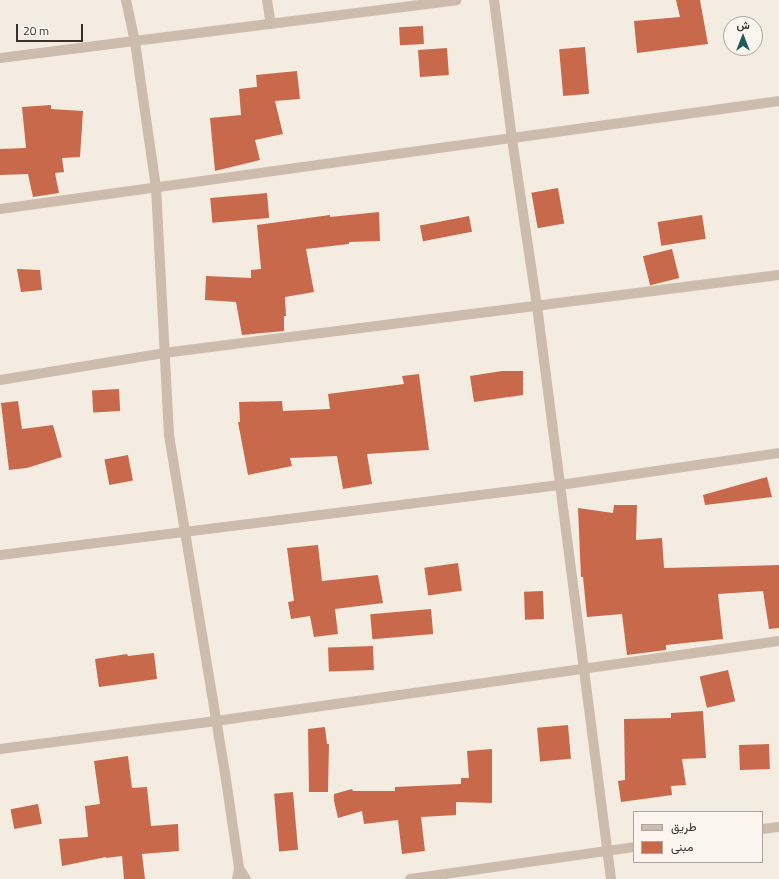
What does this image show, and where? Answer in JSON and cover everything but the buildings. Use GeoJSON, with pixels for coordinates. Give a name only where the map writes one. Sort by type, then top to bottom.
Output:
{"type":"FeatureCollection","features":[{"type":"Feature","properties":{"kind":"street"},"geometry":{"type":"LineString","coordinates":[[126,0],[135,42],[156,187],[169,435],[239,868],[237,879]]}},
{"type":"Feature","properties":{"kind":"street"},"geometry":{"type":"LineString","coordinates":[[267,0],[271,24]]}},
{"type":"Feature","properties":{"kind":"street"},"geometry":{"type":"LineString","coordinates":[[0,58],[456,0]]}},
{"type":"Feature","properties":{"kind":"street"},"geometry":{"type":"LineString","coordinates":[[494,0],[512,139],[537,306],[611,879]]}},
{"type":"Feature","properties":{"kind":"street"},"geometry":{"type":"LineString","coordinates":[[0,209],[512,139],[779,100]]}},
{"type":"Feature","properties":{"kind":"street"},"geometry":{"type":"LineString","coordinates":[[0,380],[164,354],[779,275]]}},
{"type":"Feature","properties":{"kind":"street"},"geometry":{"type":"LineString","coordinates":[[0,555],[560,485],[779,453]]}},
{"type":"Feature","properties":{"kind":"street"},"geometry":{"type":"LineString","coordinates":[[0,749],[216,721],[583,668],[779,642]]}},
{"type":"Feature","properties":{"kind":"street"},"geometry":{"type":"LineString","coordinates":[[763,829],[779,827]]}},
{"type":"Feature","properties":{"kind":"street"},"geometry":{"type":"LineString","coordinates":[[410,879],[633,847]]}},
{"type":"Feature","properties":{"kind":"street"},"geometry":{"type":"LineString","coordinates":[[239,868],[246,879]]}}]}
